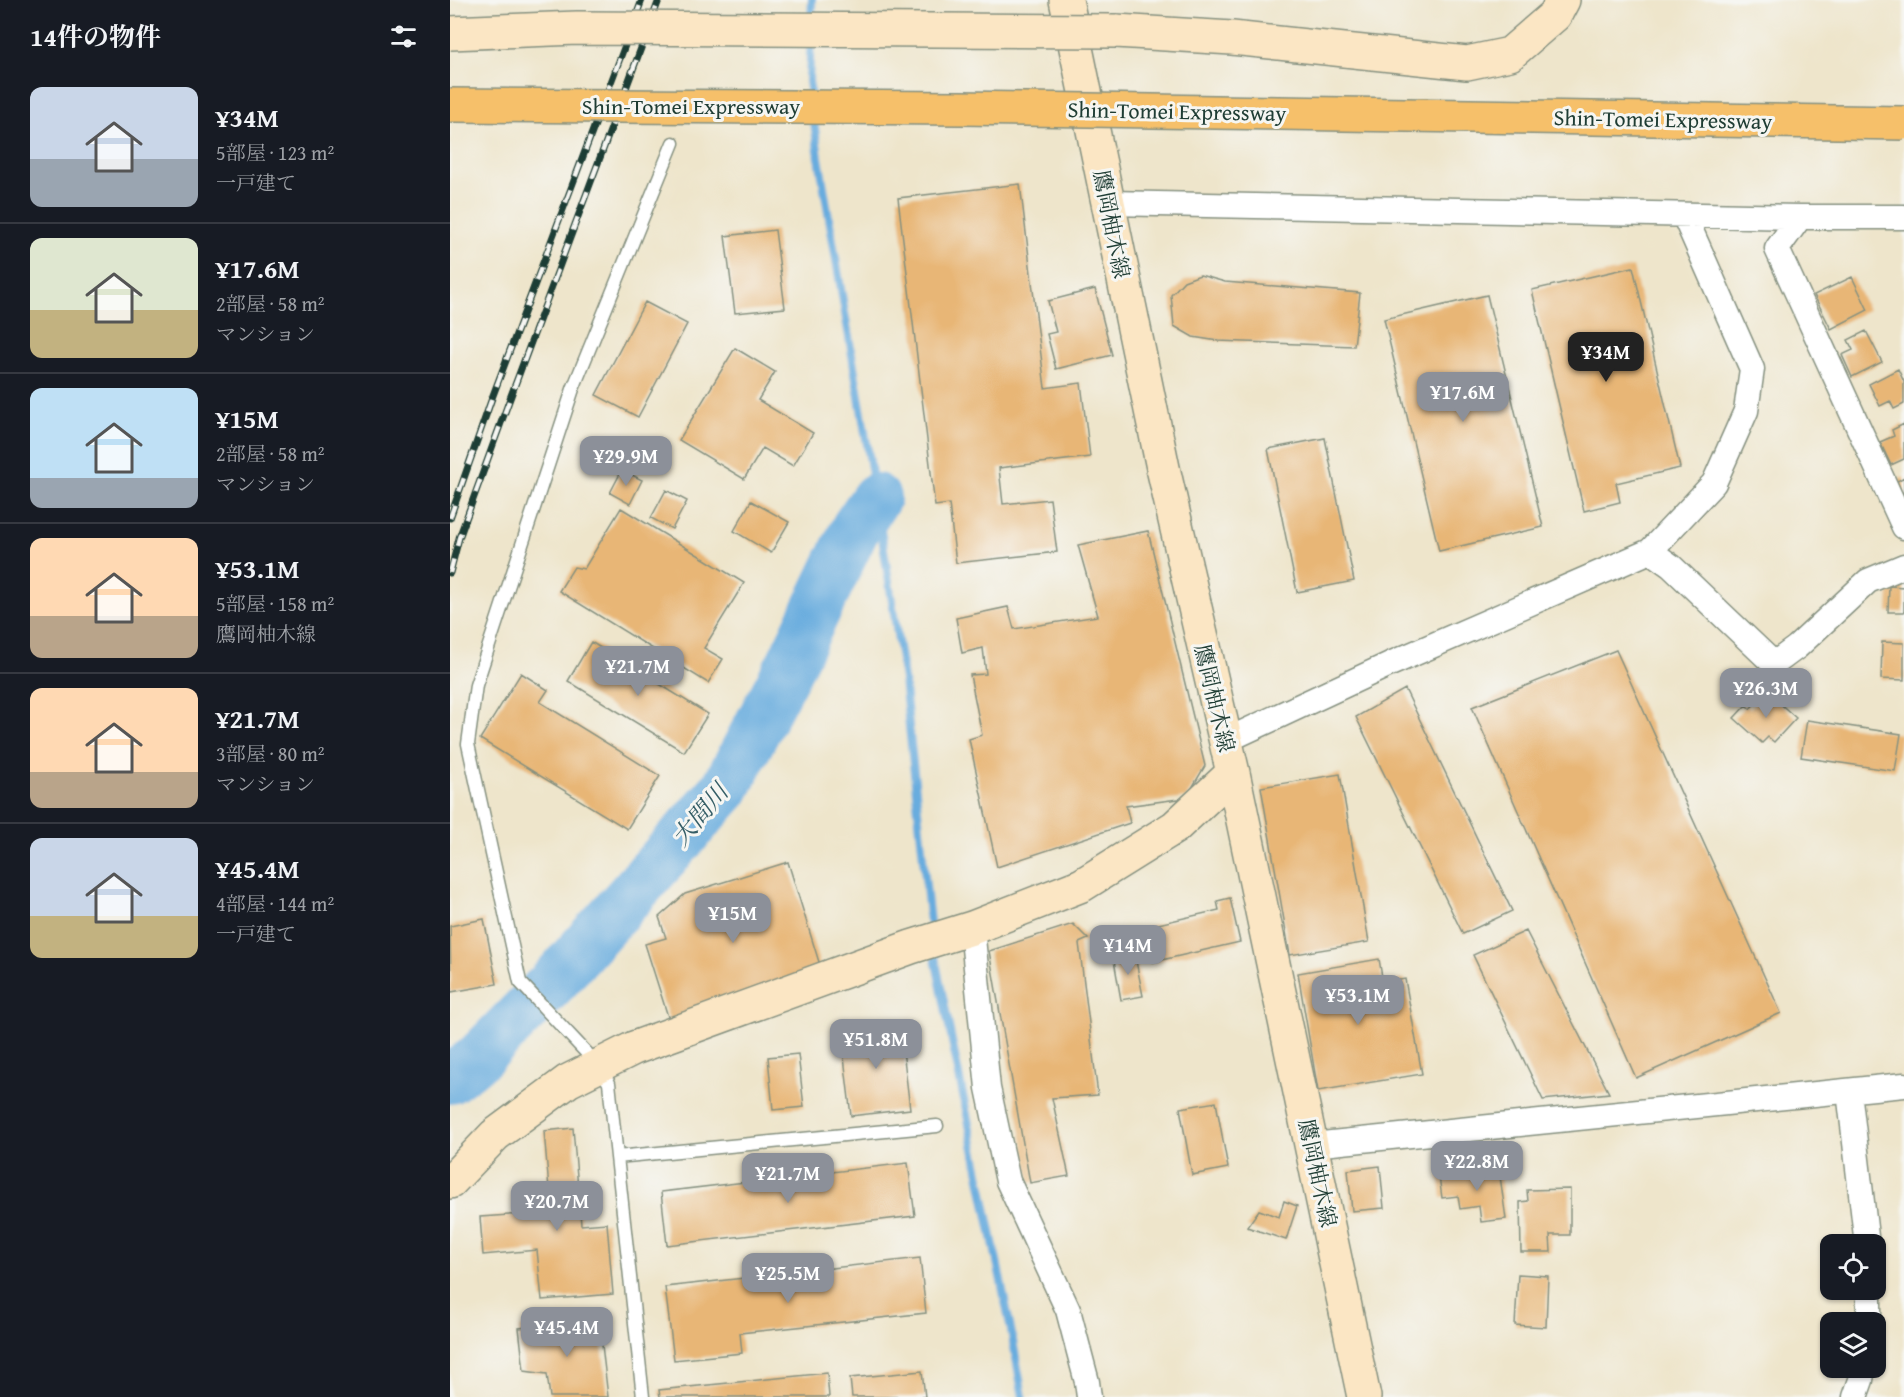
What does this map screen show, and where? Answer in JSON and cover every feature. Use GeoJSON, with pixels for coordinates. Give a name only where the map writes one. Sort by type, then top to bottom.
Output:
{"type":"FeatureCollection","features":[{"type":"Feature","properties":{"kind":"highway","name":"Shin-Tomei Expressway"},"geometry":{"type":"LineString","coordinates":[[450,105],[961,108],[1904,123]]}},
{"type":"Feature","properties":{"kind":"street","name":"鷹岡柚木線"},"geometry":{"type":"LineString","coordinates":[[1066,0],[1109,203],[1125,291],[1233,773],[1364,1397]]}},
{"type":"Feature","properties":{"kind":"street"},"geometry":{"type":"LineString","coordinates":[[450,33],[578,28],[1116,31],[1232,38],[1467,63],[1510,54],[1555,15],[1563,0]]}},
{"type":"Feature","properties":{"kind":"street"},"geometry":{"type":"LineString","coordinates":[[1109,203],[1800,218],[1904,216]]}},
{"type":"Feature","properties":{"kind":"street"},"geometry":{"type":"LineString","coordinates":[[1225,741],[1390,664],[1650,551],[1714,483],[1746,411],[1752,369],[1684,215]]}},
{"type":"Feature","properties":{"kind":"street"},"geometry":{"type":"LineString","coordinates":[[1800,218],[1777,249],[1904,527]]}},
{"type":"Feature","properties":{"kind":"street"},"geometry":{"type":"LineString","coordinates":[[1650,551],[1671,566],[1774,664],[1797,647],[1868,581],[1904,566]]}},
{"type":"Feature","properties":{"kind":"street"},"geometry":{"type":"LineString","coordinates":[[450,1182],[495,1135],[568,1081],[634,1048],[911,947],[963,932],[1082,885],[1175,827],[1233,773]]}},
{"type":"Feature","properties":{"kind":"street"},"geometry":{"type":"LineString","coordinates":[[963,932],[988,1088],[1008,1181],[1068,1310],[1089,1397]]}},
{"type":"Feature","properties":{"kind":"street"},"geometry":{"type":"LineString","coordinates":[[1312,1145],[1904,1085]]}},
{"type":"Feature","properties":{"kind":"street"},"geometry":{"type":"LineString","coordinates":[[1849,1090],[1866,1234]]}},
{"type":"Feature","properties":{"kind":"street"},"geometry":{"type":"LineString","coordinates":[[1855,1397],[1861,1378]]}},
{"type":"Feature","properties":{"kind":"lane"},"geometry":{"type":"LineString","coordinates":[[644,1397],[609,1083],[598,1066],[520,982],[468,744],[477,685],[573,389],[673,143]]}},
{"type":"Feature","properties":{"kind":"lane"},"geometry":{"type":"LineString","coordinates":[[618,1157],[937,1126]]}},
{"type":"Feature","properties":{"kind":"building"},"geometry":{"type":"Polygon","coordinates":[[[1020,184],[1045,388],[1081,383],[1090,457],[999,468],[1003,504],[1050,499],[1057,552],[956,563],[949,504],[935,506],[898,198],[1020,184]]]}},
{"type":"Feature","properties":{"kind":"building"},"geometry":{"type":"Polygon","coordinates":[[[775,230],[785,308],[735,313],[725,236],[775,230]]]}},
{"type":"Feature","properties":{"kind":"building"},"geometry":{"type":"Polygon","coordinates":[[[1633,267],[1680,468],[1616,483],[1620,502],[1584,511],[1532,290],[1633,267]]]}},
{"type":"Feature","properties":{"kind":"building"},"geometry":{"type":"Polygon","coordinates":[[[1200,275],[1225,282],[1360,293],[1354,346],[1218,341],[1193,337],[1174,326],[1171,295],[1184,281],[1200,275]]]}},
{"type":"Feature","properties":{"kind":"building"},"geometry":{"type":"Polygon","coordinates":[[[1852,277],[1868,310],[1831,329],[1814,295],[1852,277]]]}},
{"type":"Feature","properties":{"kind":"building"},"geometry":{"type":"Polygon","coordinates":[[[1095,289],[1112,355],[1056,369],[1047,334],[1056,332],[1048,301],[1095,289]]]}},
{"type":"Feature","properties":{"kind":"building"},"geometry":{"type":"Polygon","coordinates":[[[1487,295],[1543,527],[1439,551],[1384,319],[1487,295]]]}},
{"type":"Feature","properties":{"kind":"building"},"geometry":{"type":"Polygon","coordinates":[[[645,302],[687,324],[638,417],[596,395],[645,302]]]}},
{"type":"Feature","properties":{"kind":"building"},"geometry":{"type":"Polygon","coordinates":[[[1866,331],[1882,362],[1852,377],[1842,355],[1853,350],[1848,340],[1866,331]]]}},
{"type":"Feature","properties":{"kind":"building"},"geometry":{"type":"Polygon","coordinates":[[[735,348],[775,372],[758,400],[813,433],[793,466],[763,448],[744,479],[679,440],[735,348]]]}},
{"type":"Feature","properties":{"kind":"building"},"geometry":{"type":"Polygon","coordinates":[[[1898,369],[1904,382],[1904,404],[1894,409],[1890,401],[1880,406],[1869,384],[1898,369]]]}},
{"type":"Feature","properties":{"kind":"building"},"geometry":{"type":"Polygon","coordinates":[[[1904,424],[1904,459],[1891,465],[1880,442],[1894,436],[1892,430],[1904,424]]]}},
{"type":"Feature","properties":{"kind":"building"},"geometry":{"type":"Polygon","coordinates":[[[1325,438],[1354,581],[1297,592],[1268,449],[1325,438]]]}},
{"type":"Feature","properties":{"kind":"building"},"geometry":{"type":"Polygon","coordinates":[[[622,470],[642,480],[630,504],[610,493],[622,470]]]}},
{"type":"Feature","properties":{"kind":"building"},"geometry":{"type":"Polygon","coordinates":[[[1904,477],[1904,500],[1894,483],[1904,477]]]}},
{"type":"Feature","properties":{"kind":"building"},"geometry":{"type":"Polygon","coordinates":[[[666,490],[687,501],[672,529],[651,518],[666,490]]]}},
{"type":"Feature","properties":{"kind":"building"},"geometry":{"type":"Polygon","coordinates":[[[751,501],[789,522],[771,553],[734,531],[751,501]]]}},
{"type":"Feature","properties":{"kind":"building"},"geometry":{"type":"Polygon","coordinates":[[[621,508],[744,583],[704,648],[723,659],[708,683],[559,591],[574,567],[584,569],[621,508]]]}},
{"type":"Feature","properties":{"kind":"building"},"geometry":{"type":"Polygon","coordinates":[[[1148,531],[1205,766],[1186,798],[1126,806],[1130,823],[997,867],[969,739],[982,735],[970,675],[986,674],[983,648],[962,653],[956,618],[1008,607],[1014,629],[1098,616],[1078,545],[1148,531]]]}},
{"type":"Feature","properties":{"kind":"building"},"geometry":{"type":"Polygon","coordinates":[[[1889,586],[1904,587],[1904,612],[1888,612],[1889,586]]]}},
{"type":"Feature","properties":{"kind":"building"},"geometry":{"type":"Polygon","coordinates":[[[591,642],[708,714],[684,752],[568,681],[591,642]]]}},
{"type":"Feature","properties":{"kind":"building"},"geometry":{"type":"Polygon","coordinates":[[[1882,642],[1904,643],[1904,680],[1881,679],[1882,642]]]}},
{"type":"Feature","properties":{"kind":"building"},"geometry":{"type":"Polygon","coordinates":[[[1616,650],[1781,1013],[1636,1078],[1472,707],[1616,650]]]}},
{"type":"Feature","properties":{"kind":"building"},"geometry":{"type":"Polygon","coordinates":[[[521,673],[548,690],[540,702],[660,776],[627,829],[480,739],[521,673]]]}},
{"type":"Feature","properties":{"kind":"building"},"geometry":{"type":"Polygon","coordinates":[[[1405,689],[1512,911],[1463,934],[1356,717],[1405,689]]]}},
{"type":"Feature","properties":{"kind":"building"},"geometry":{"type":"Polygon","coordinates":[[[1766,691],[1796,718],[1774,742],[1768,737],[1762,743],[1734,718],[1746,705],[1750,709],[1766,691]]]}},
{"type":"Feature","properties":{"kind":"building"},"geometry":{"type":"Polygon","coordinates":[[[1807,720],[1901,734],[1895,771],[1801,757],[1807,720]]]}},
{"type":"Feature","properties":{"kind":"building"},"geometry":{"type":"Polygon","coordinates":[[[1340,774],[1369,942],[1290,955],[1261,787],[1340,774]]]}},
{"type":"Feature","properties":{"kind":"building"},"geometry":{"type":"Polygon","coordinates":[[[788,862],[823,975],[670,1023],[645,944],[666,938],[659,917],[685,894],[788,862]]]}},
{"type":"Feature","properties":{"kind":"building"},"geometry":{"type":"Polygon","coordinates":[[[1230,898],[1240,942],[1153,962],[1145,927],[1219,910],[1217,901],[1230,898]]]}},
{"type":"Feature","properties":{"kind":"building"},"geometry":{"type":"Polygon","coordinates":[[[484,919],[497,984],[451,992],[450,926],[484,919]]]}},
{"type":"Feature","properties":{"kind":"building"},"geometry":{"type":"Polygon","coordinates":[[[1073,924],[1088,939],[1079,943],[1098,1095],[1052,1098],[1069,1176],[1030,1183],[989,951],[1073,924]]]}},
{"type":"Feature","properties":{"kind":"building"},"geometry":{"type":"Polygon","coordinates":[[[1526,931],[1609,1093],[1543,1100],[1473,955],[1526,931]]]}},
{"type":"Feature","properties":{"kind":"building"},"geometry":{"type":"Polygon","coordinates":[[[1134,951],[1143,996],[1121,1000],[1113,955],[1134,951]]]}},
{"type":"Feature","properties":{"kind":"building"},"geometry":{"type":"Polygon","coordinates":[[[1379,959],[1383,983],[1405,979],[1422,1074],[1318,1091],[1298,973],[1379,959]]]}},
{"type":"Feature","properties":{"kind":"building"},"geometry":{"type":"Polygon","coordinates":[[[900,1025],[910,1109],[851,1116],[841,1032],[900,1025]]]}},
{"type":"Feature","properties":{"kind":"building"},"geometry":{"type":"Polygon","coordinates":[[[798,1054],[804,1107],[773,1110],[768,1057],[798,1054]]]}},
{"type":"Feature","properties":{"kind":"building"},"geometry":{"type":"Polygon","coordinates":[[[1216,1102],[1228,1168],[1192,1175],[1180,1108],[1216,1102]]]}},
{"type":"Feature","properties":{"kind":"building"},"geometry":{"type":"Polygon","coordinates":[[[573,1128],[581,1225],[607,1223],[613,1294],[542,1300],[537,1250],[483,1255],[480,1217],[551,1212],[544,1131],[573,1128]]]}},
{"type":"Feature","properties":{"kind":"building"},"geometry":{"type":"Polygon","coordinates":[[[908,1163],[915,1216],[667,1245],[661,1192],[908,1163]]]}},
{"type":"Feature","properties":{"kind":"building"},"geometry":{"type":"Polygon","coordinates":[[[1380,1166],[1384,1208],[1352,1211],[1348,1170],[1380,1166]]]}},
{"type":"Feature","properties":{"kind":"building"},"geometry":{"type":"Polygon","coordinates":[[[1499,1169],[1506,1219],[1481,1222],[1479,1206],[1460,1209],[1458,1196],[1442,1198],[1439,1176],[1499,1169]]]}},
{"type":"Feature","properties":{"kind":"building"},"geometry":{"type":"Polygon","coordinates":[[[1570,1189],[1570,1235],[1550,1235],[1551,1252],[1521,1252],[1520,1202],[1528,1201],[1527,1190],[1570,1189]]]}},
{"type":"Feature","properties":{"kind":"building"},"geometry":{"type":"Polygon","coordinates":[[[1284,1201],[1297,1206],[1286,1240],[1247,1227],[1259,1210],[1279,1217],[1284,1201]]]}},
{"type":"Feature","properties":{"kind":"building"},"geometry":{"type":"Polygon","coordinates":[[[920,1258],[926,1313],[740,1333],[742,1353],[674,1360],[665,1287],[920,1258]]]}},
{"type":"Feature","properties":{"kind":"building"},"geometry":{"type":"Polygon","coordinates":[[[1518,1274],[1548,1276],[1546,1327],[1515,1325],[1518,1274]]]}},
{"type":"Feature","properties":{"kind":"building"},"geometry":{"type":"Polygon","coordinates":[[[599,1319],[608,1397],[550,1397],[547,1374],[524,1371],[519,1328],[599,1319]]]}},
{"type":"Feature","properties":{"kind":"building"},"geometry":{"type":"Polygon","coordinates":[[[922,1371],[925,1397],[852,1397],[850,1378],[922,1371]]]}},
{"type":"Feature","properties":{"kind":"building"},"geometry":{"type":"Polygon","coordinates":[[[827,1373],[829,1397],[660,1397],[659,1390],[827,1373]]]}},
{"type":"Feature","properties":{"kind":"waterway"},"geometry":{"type":"LineString","coordinates":[[811,24],[812,0]]}},
{"type":"Feature","properties":{"kind":"waterway"},"geometry":{"type":"LineString","coordinates":[[811,36],[809,81],[812,101]]}},
{"type":"Feature","properties":{"kind":"waterway"},"geometry":{"type":"LineString","coordinates":[[813,114],[904,679],[931,933]]}},
{"type":"Feature","properties":{"kind":"waterway","name":"大間川"},"geometry":{"type":"LineString","coordinates":[[450,1079],[477,1059],[554,981],[725,789],[791,663],[856,527],[876,498]]}},
{"type":"Feature","properties":{"kind":"waterway"},"geometry":{"type":"LineString","coordinates":[[933,948],[1023,1397]]}},
{"type":"Feature","properties":{"kind":"railway"},"geometry":{"type":"LineString","coordinates":[[450,518],[492,398],[642,0]]}},
{"type":"Feature","properties":{"kind":"railway"},"geometry":{"type":"LineString","coordinates":[[450,573],[459,538],[659,0]]}}]}
